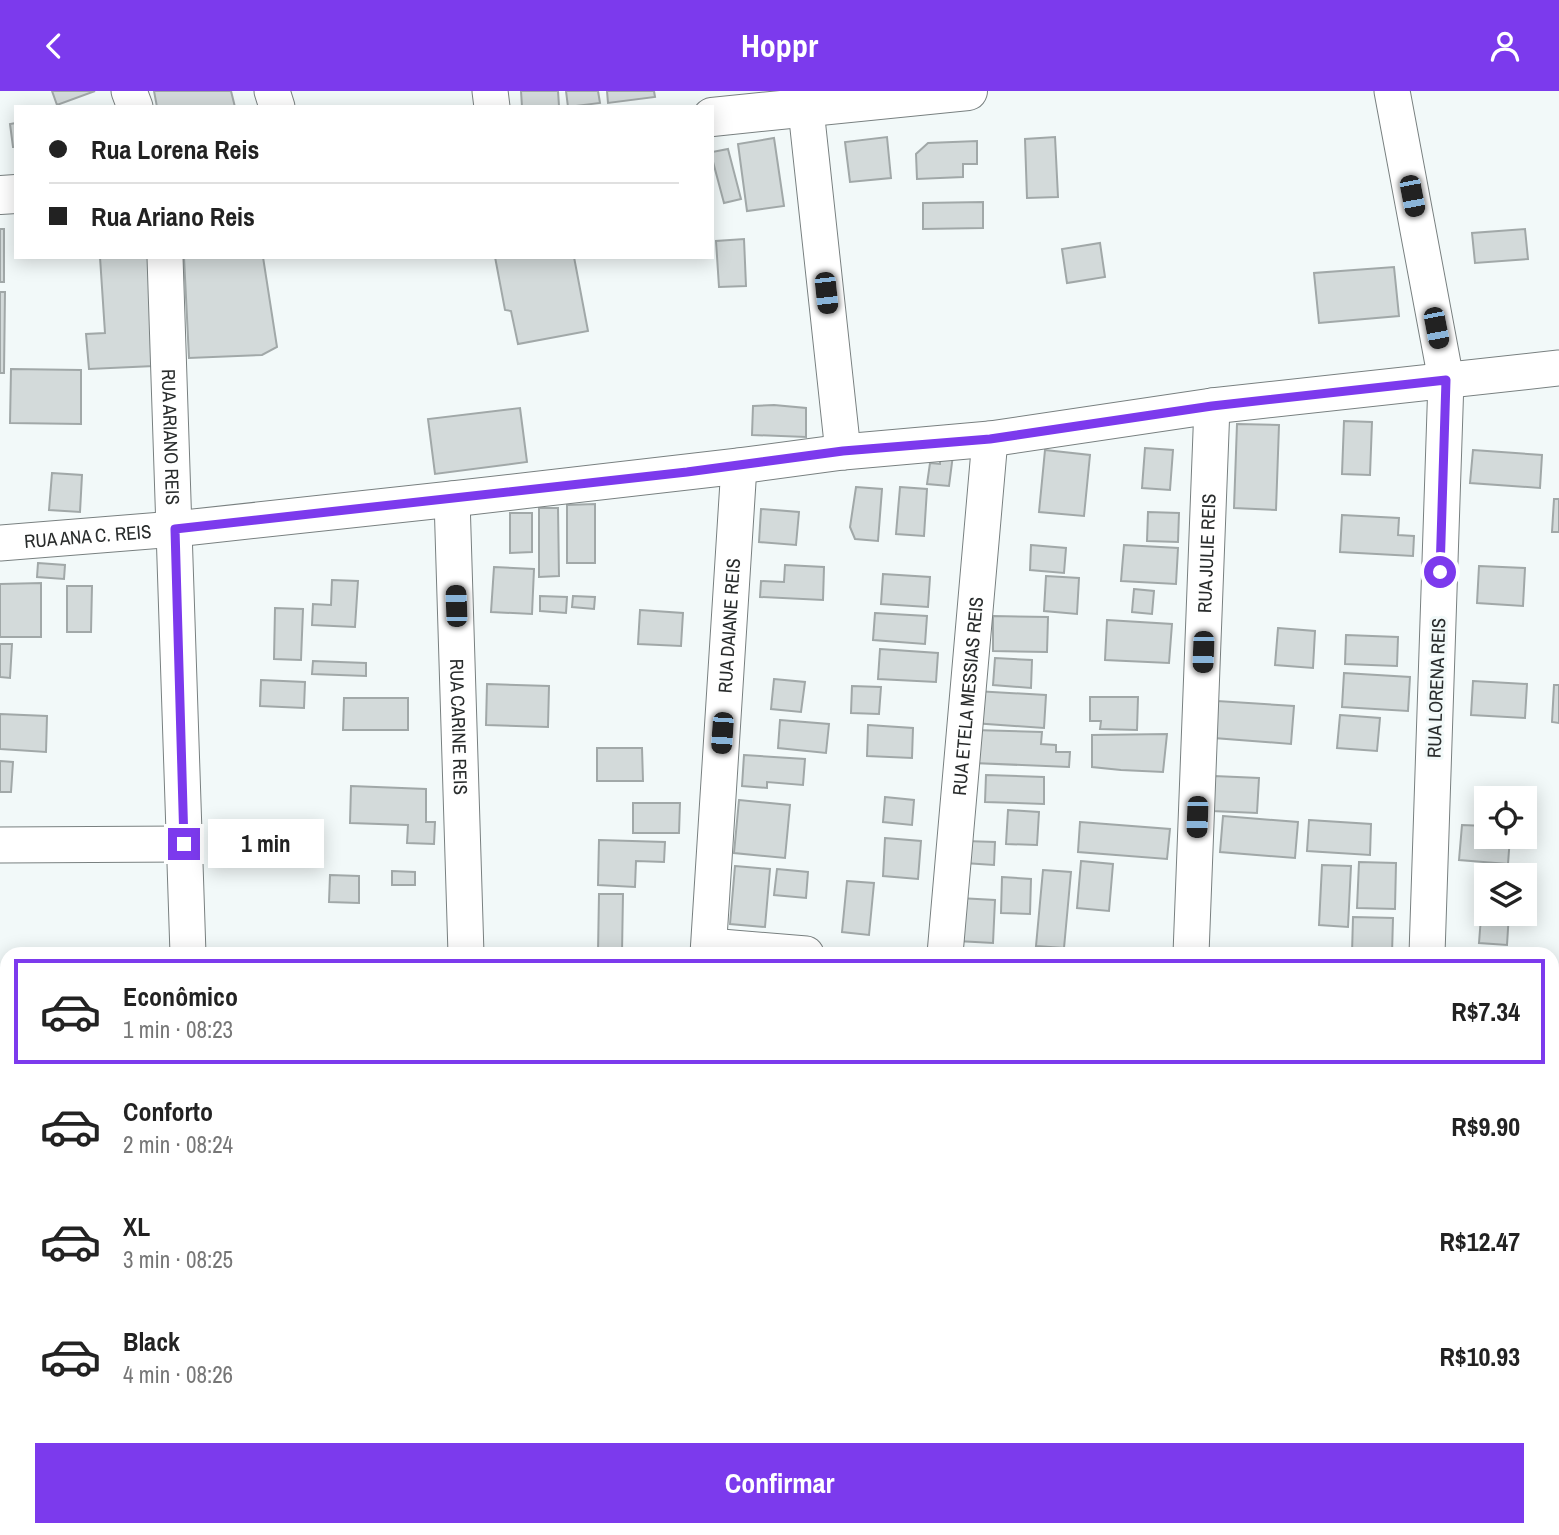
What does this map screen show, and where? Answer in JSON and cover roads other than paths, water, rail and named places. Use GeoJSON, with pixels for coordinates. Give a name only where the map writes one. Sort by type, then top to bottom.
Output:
{"type":"FeatureCollection","features":[{"type":"Feature","properties":{"kind":"street"},"geometry":{"type":"LineString","coordinates":[[714,117],[805,100],[968,91]]}},
{"type":"Feature","properties":{"kind":"street","name":"RUA LORENA REIS"},"geometry":{"type":"LineString","coordinates":[[1392,91],[1446,380],[1427,947]]}},
{"type":"Feature","properties":{"kind":"street"},"geometry":{"type":"LineString","coordinates":[[805,100],[843,451]]}},
{"type":"Feature","properties":{"kind":"street","name":"RUA ARIANO REIS"},"geometry":{"type":"LineString","coordinates":[[165,259],[188,947]]}},
{"type":"Feature","properties":{"kind":"street","name":"RUA ANA C. REIS"},"geometry":{"type":"LineString","coordinates":[[0,543],[175,529],[739,466],[843,451],[990,439],[1212,406],[1559,368]]}},
{"type":"Feature","properties":{"kind":"street","name":"RUA JULIE REIS"},"geometry":{"type":"LineString","coordinates":[[1191,947],[1212,406]]}},
{"type":"Feature","properties":{"kind":"street","name":"RUA ETELA MESSIAS REIS"},"geometry":{"type":"LineString","coordinates":[[946,947],[990,439]]}},
{"type":"Feature","properties":{"kind":"street","name":"RUA DAIANE REIS"},"geometry":{"type":"LineString","coordinates":[[708,947],[739,466]]}},
{"type":"Feature","properties":{"kind":"street","name":"RUA CARINE REIS"},"geometry":{"type":"LineString","coordinates":[[452,499],[466,947]]}},
{"type":"Feature","properties":{"kind":"street"},"geometry":{"type":"LineString","coordinates":[[0,845],[184,844]]}}]}
